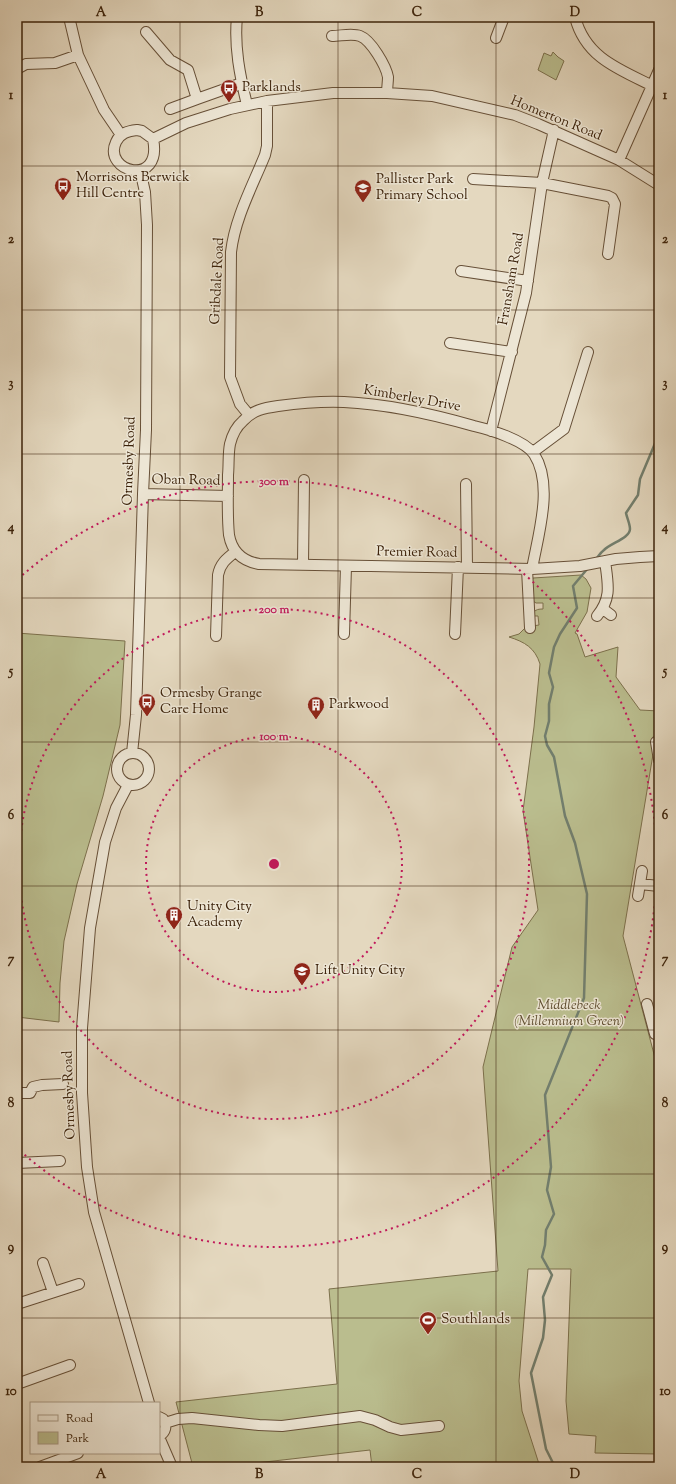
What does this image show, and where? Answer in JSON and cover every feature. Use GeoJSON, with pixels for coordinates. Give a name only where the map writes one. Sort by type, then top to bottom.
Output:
{"type":"FeatureCollection","features":[{"type":"Feature","properties":{"kind":"street"},"geometry":{"type":"LineString","coordinates":[[69,17],[78,55],[104,110],[121,135]]}},
{"type":"Feature","properties":{"kind":"street"},"geometry":{"type":"LineString","coordinates":[[237,17],[236,37],[242,83],[247,105]]}},
{"type":"Feature","properties":{"kind":"street"},"geometry":{"type":"LineString","coordinates":[[496,38],[504,17]]}},
{"type":"Feature","properties":{"kind":"street"},"geometry":{"type":"LineString","coordinates":[[575,17],[584,40],[598,55],[617,68],[653,86]]}},
{"type":"Feature","properties":{"kind":"street"},"geometry":{"type":"LineString","coordinates":[[146,32],[170,60],[188,70],[197,99]]}},
{"type":"Feature","properties":{"kind":"street"},"geometry":{"type":"LineString","coordinates":[[332,36],[360,36],[370,43],[386,70],[388,77],[387,93]]}},
{"type":"Feature","properties":{"kind":"street"},"geometry":{"type":"LineString","coordinates":[[17,69],[26,64],[55,63],[78,55]]}},
{"type":"Feature","properties":{"kind":"street"},"geometry":{"type":"LineString","coordinates":[[619,160],[659,70]]}},
{"type":"Feature","properties":{"kind":"street"},"geometry":{"type":"LineString","coordinates":[[170,110],[242,83]]}},
{"type":"Feature","properties":{"kind":"street","name":"Homerton Road"},"geometry":{"type":"LineString","coordinates":[[153,139],[186,123],[230,109],[267,101],[333,93],[387,93],[432,96],[468,103],[515,115],[554,130],[619,160],[659,185]]}},
{"type":"Feature","properties":{"kind":"street","name":"Gribdale Road"},"geometry":{"type":"LineString","coordinates":[[249,415],[240,404],[230,377],[231,252],[237,222],[265,155],[267,146],[267,101]]}},
{"type":"Feature","properties":{"kind":"street"},"geometry":{"type":"LineString","coordinates":[[137,130],[142,131],[153,139],[154,155],[151,163],[147,167],[140,170],[131,170],[122,167],[115,156],[114,148],[116,141],[121,135],[129,131],[137,130]]}},
{"type":"Feature","properties":{"kind":"street","name":"Fransham Road"},"geometry":{"type":"LineString","coordinates":[[491,430],[501,387],[512,352],[528,281],[542,183],[554,130]]}},
{"type":"Feature","properties":{"kind":"street","name":"Ormesby Road"},"geometry":{"type":"LineString","coordinates":[[132,753],[136,715],[146,430],[148,253],[145,192],[140,170]]}},
{"type":"Feature","properties":{"kind":"street"},"geometry":{"type":"LineString","coordinates":[[473,179],[542,183],[602,194],[612,198],[615,204],[615,209],[608,254]]}},
{"type":"Feature","properties":{"kind":"street"},"geometry":{"type":"LineString","coordinates":[[461,271],[528,281]]}},
{"type":"Feature","properties":{"kind":"street"},"geometry":{"type":"LineString","coordinates":[[450,343],[512,352]]}},
{"type":"Feature","properties":{"kind":"street"},"geometry":{"type":"LineString","coordinates":[[530,628],[529,569],[544,492],[543,476],[533,452],[564,430],[588,352]]}},
{"type":"Feature","properties":{"kind":"street","name":"Kimberley Drive"},"geometry":{"type":"LineString","coordinates":[[228,496],[230,446],[236,430],[249,415],[268,407],[290,404],[344,402],[422,412],[491,430],[507,436],[533,452]]}},
{"type":"Feature","properties":{"kind":"street"},"geometry":{"type":"LineString","coordinates":[[303,564],[304,480]]}},
{"type":"Feature","properties":{"kind":"street"},"geometry":{"type":"LineString","coordinates":[[455,634],[463,567],[466,484]]}},
{"type":"Feature","properties":{"kind":"street","name":"Oban Road"},"geometry":{"type":"LineString","coordinates":[[143,494],[228,496]]}},
{"type":"Feature","properties":{"kind":"street"},"geometry":{"type":"LineString","coordinates":[[216,636],[218,575],[220,567],[224,561],[235,552],[230,543],[229,535],[228,496]]}},
{"type":"Feature","properties":{"kind":"street","name":"Premier Road"},"geometry":{"type":"LineString","coordinates":[[235,552],[242,558],[255,563],[529,569],[580,566],[640,556],[659,556]]}},
{"type":"Feature","properties":{"kind":"street"},"geometry":{"type":"LineString","coordinates":[[602,562],[609,593],[604,613]]}},
{"type":"Feature","properties":{"kind":"street"},"geometry":{"type":"LineString","coordinates":[[344,634],[346,566]]}},
{"type":"Feature","properties":{"kind":"street"},"geometry":{"type":"LineString","coordinates":[[656,742],[659,760]]}},
{"type":"Feature","properties":{"kind":"street"},"geometry":{"type":"LineString","coordinates":[[132,753],[139,755],[146,761],[149,768],[149,773],[137,784],[128,784],[120,778],[117,769],[121,759],[132,753]]}},
{"type":"Feature","properties":{"kind":"street","name":"Ormesby Road"},"geometry":{"type":"LineString","coordinates":[[128,784],[116,808],[105,842],[90,928],[83,1022],[82,1093],[87,1168],[94,1212],[149,1402]]}},
{"type":"Feature","properties":{"kind":"street"},"geometry":{"type":"LineString","coordinates":[[638,896],[642,871]]}},
{"type":"Feature","properties":{"kind":"street"},"geometry":{"type":"LineString","coordinates":[[640,884],[659,886]]}},
{"type":"Feature","properties":{"kind":"street"},"geometry":{"type":"LineString","coordinates":[[648,1004],[655,1018],[655,1034]]}},
{"type":"Feature","properties":{"kind":"street"},"geometry":{"type":"LineString","coordinates":[[17,1093],[30,1093],[33,1087],[42,1085],[63,1084]]}},
{"type":"Feature","properties":{"kind":"street"},"geometry":{"type":"LineString","coordinates":[[17,1163],[60,1161]]}},
{"type":"Feature","properties":{"kind":"street"},"geometry":{"type":"LineString","coordinates":[[43,1263],[53,1292]]}},
{"type":"Feature","properties":{"kind":"street"},"geometry":{"type":"LineString","coordinates":[[17,1304],[53,1292],[66,1283],[79,1284]]}},
{"type":"Feature","properties":{"kind":"street"},"geometry":{"type":"LineString","coordinates":[[17,1384],[70,1365]]}},
{"type":"Feature","properties":{"kind":"street"},"geometry":{"type":"LineString","coordinates":[[160,1435],[165,1431],[162,1420],[192,1418],[282,1426],[360,1416],[401,1430],[439,1426]]}},
{"type":"Feature","properties":{"kind":"street"},"geometry":{"type":"LineString","coordinates":[[160,1438],[172,1467]]}},
{"type":"Feature","properties":{"kind":"street"},"geometry":{"type":"LineString","coordinates":[[40,1467],[75,1454]]}},
{"type":"Feature","properties":{"kind":"green space"},"geometry":{"type":"Polygon","coordinates":[[[553,52],[564,61],[556,80],[538,70],[544,53],[551,56],[553,52]]]}},
{"type":"Feature","properties":{"kind":"green space","name":"Middlebeck (Millennium Green)"},"geometry":{"type":"Polygon","coordinates":[[[581,575],[586,579],[591,588],[587,612],[575,633],[577,634],[585,657],[618,647],[616,677],[640,710],[659,711],[623,936],[655,1058],[659,1058],[659,1454],[595,1453],[596,1436],[569,1434],[566,1401],[571,1269],[528,1269],[519,1381],[522,1411],[540,1467],[372,1467],[370,1450],[221,1467],[193,1467],[176,1402],[337,1384],[329,1289],[498,1271],[483,1067],[512,947],[538,910],[523,811],[534,727],[540,664],[538,658],[529,646],[509,637],[519,634],[526,627],[539,625],[538,616],[532,616],[536,610],[543,609],[543,603],[536,603],[533,601],[533,578],[581,575]]]}},
{"type":"Feature","properties":{"kind":"green space"},"geometry":{"type":"Polygon","coordinates":[[[17,633],[125,641],[120,725],[103,796],[77,884],[64,941],[60,983],[59,1022],[17,1017],[17,633]]]}},
{"type":"Feature","properties":{"kind":"waterway"},"geometry":{"type":"LineString","coordinates":[[595,560],[607,547],[624,538],[629,532],[630,527],[626,513],[638,495],[640,479],[659,434]]}},
{"type":"Feature","properties":{"kind":"waterway"},"geometry":{"type":"LineString","coordinates":[[555,1467],[546,1449],[531,1373],[543,1338],[545,1320],[543,1297],[552,1275],[542,1257],[545,1245],[546,1230],[554,1214],[547,1190],[551,1167],[545,1095],[584,998],[587,894],[575,843],[565,816],[554,757],[547,745],[545,736],[549,721],[549,704],[553,687],[549,673],[554,647],[560,634],[577,608],[573,586],[588,568]]}},
{"type":"Feature","properties":{"kind":"place","name":"Parklands"},"geometry":{"type":"Point","coordinates":[229,103]}},
{"type":"Feature","properties":{"kind":"place","name":"Morrisons Berwick Hill Centre"},"geometry":{"type":"Point","coordinates":[63,201]}},
{"type":"Feature","properties":{"kind":"place","name":"Pallister Park Primary School"},"geometry":{"type":"Point","coordinates":[363,203]}},
{"type":"Feature","properties":{"kind":"place","name":"Ormesby Grange Care Home"},"geometry":{"type":"Point","coordinates":[147,717]}},
{"type":"Feature","properties":{"kind":"place","name":"Parkwood"},"geometry":{"type":"Point","coordinates":[316,720]}},
{"type":"Feature","properties":{"kind":"place","name":"Unity City Academy"},"geometry":{"type":"Point","coordinates":[174,930]}},
{"type":"Feature","properties":{"kind":"place","name":"Lift Unity City"},"geometry":{"type":"Point","coordinates":[302,986]}},
{"type":"Feature","properties":{"kind":"place","name":"Southlands"},"geometry":{"type":"Point","coordinates":[428,1335]}}]}
